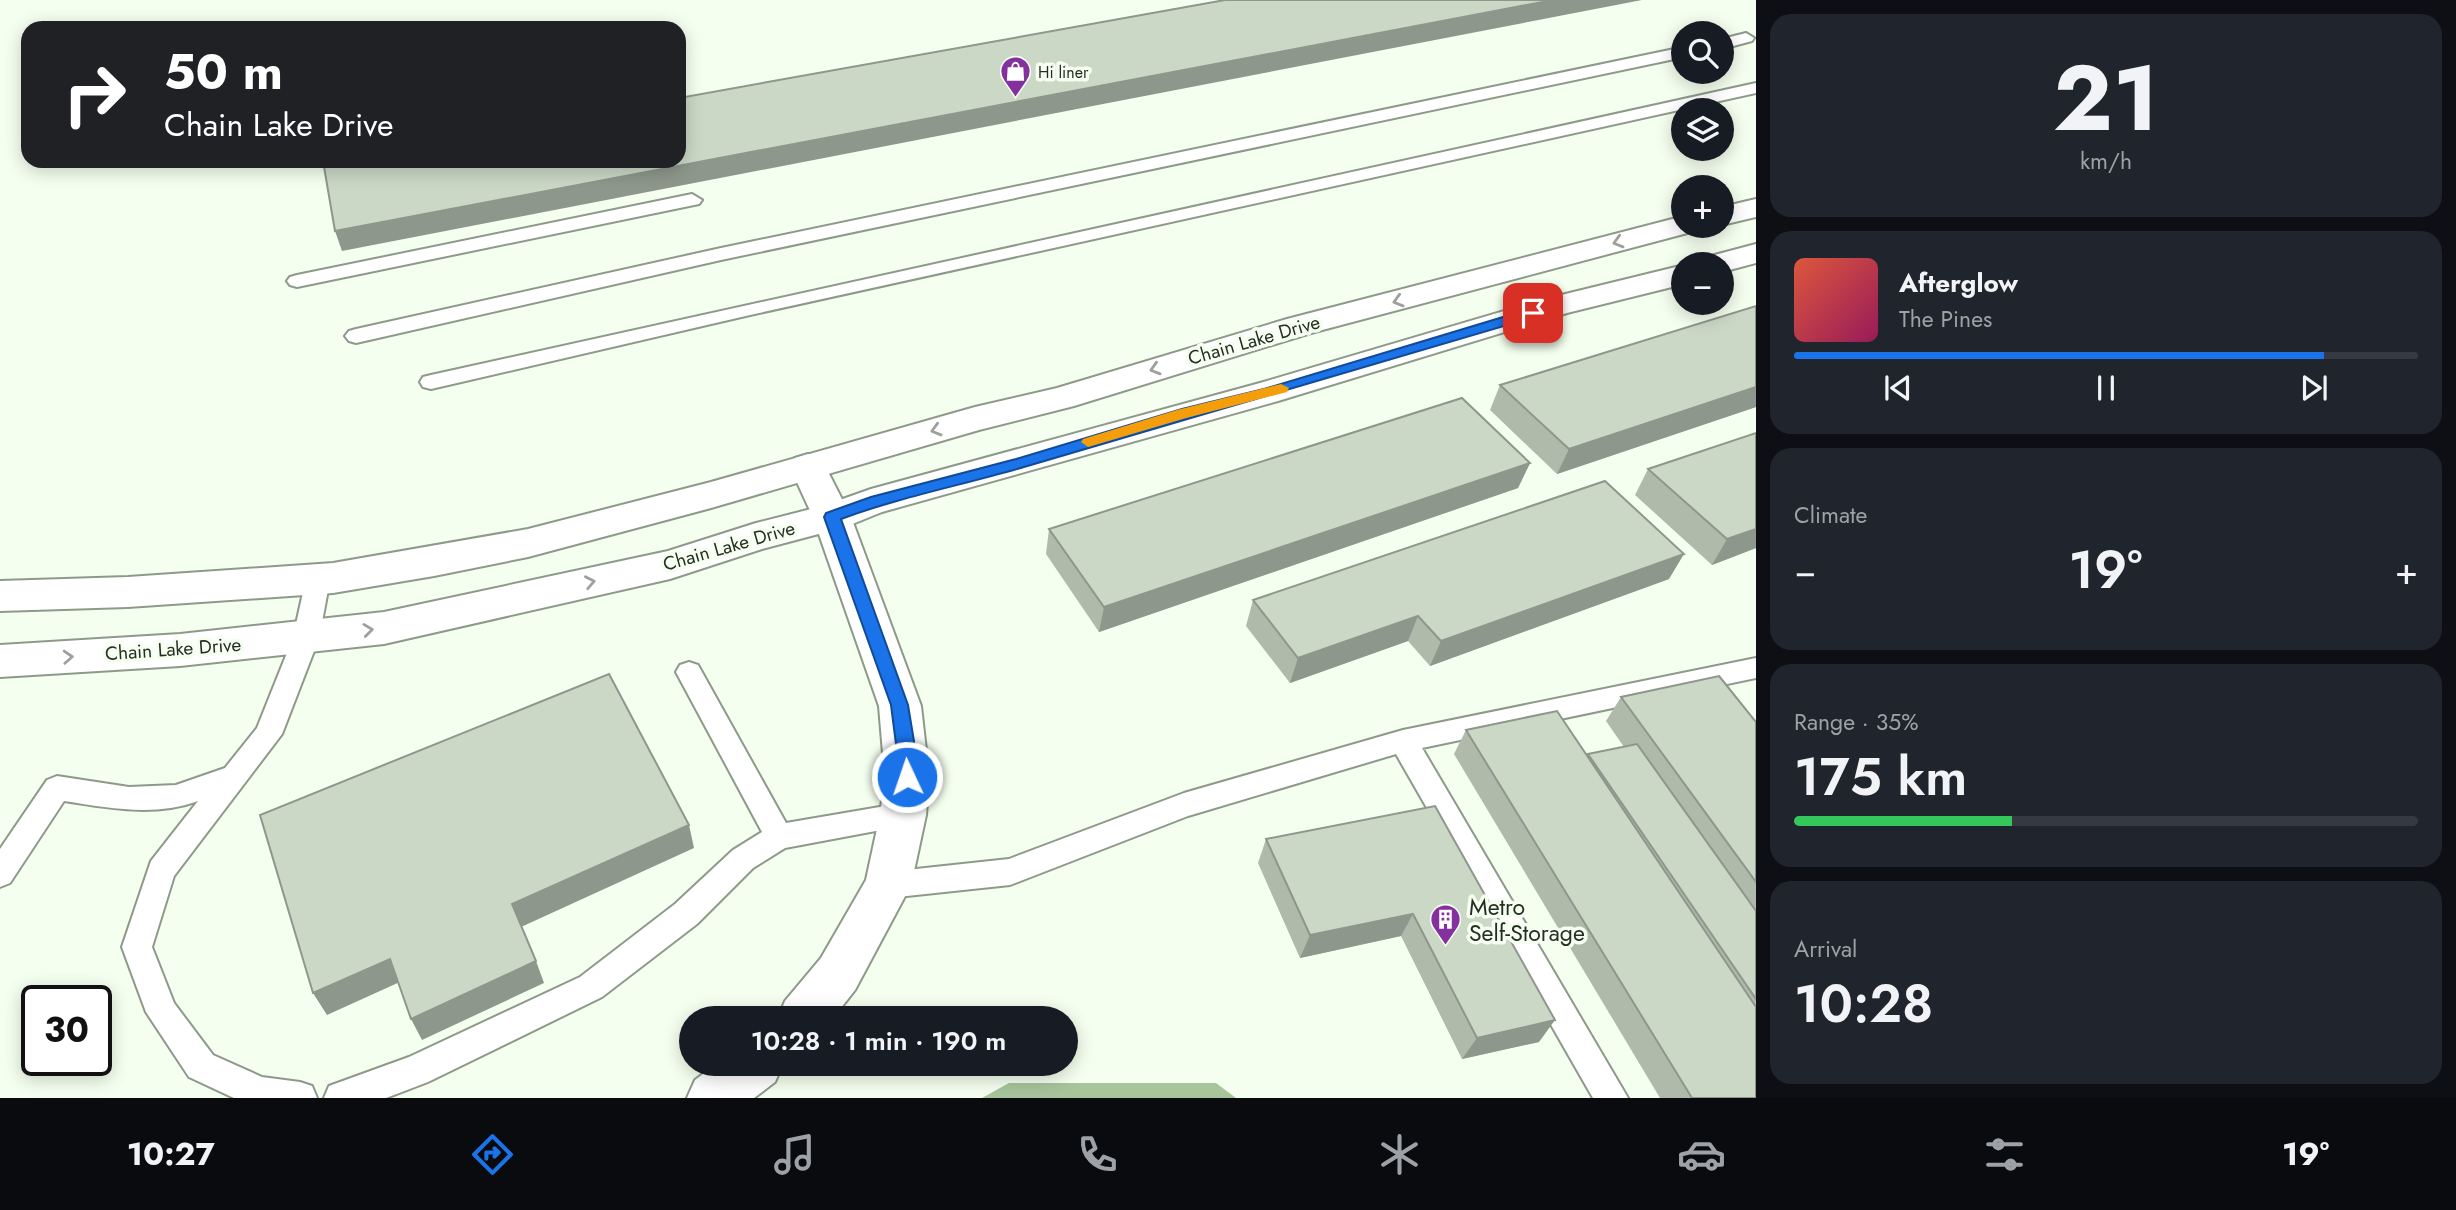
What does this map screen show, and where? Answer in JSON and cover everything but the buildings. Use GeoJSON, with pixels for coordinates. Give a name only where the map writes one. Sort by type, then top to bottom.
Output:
{"type":"FeatureCollection","features":[{"type":"Feature","properties":{"kind":"street"},"geometry":{"type":"LineString","coordinates":[[1734,213],[1756,208]]}},
{"type":"Feature","properties":{"kind":"street","name":"Chain Lake Drive"},"geometry":{"type":"LineString","coordinates":[[0,596],[128,592],[318,579],[434,562],[528,543],[975,419],[1062,398],[1299,326],[1671,228]]}},
{"type":"Feature","properties":{"kind":"street"},"geometry":{"type":"LineString","coordinates":[[1734,259],[1756,253]]}},
{"type":"Feature","properties":{"kind":"street","name":"Chain Lake Drive"},"geometry":{"type":"LineString","coordinates":[[0,660],[180,650],[384,628],[670,565],[756,537],[832,517],[871,502],[1017,463],[1182,414],[1266,393],[1556,306],[1671,277]]}},
{"type":"Feature","properties":{"kind":"street"},"geometry":{"type":"LineString","coordinates":[[808,467],[832,517],[900,705],[907,777],[904,815],[888,885],[838,974],[813,1006]]}},
{"type":"Feature","properties":{"kind":"street"},"geometry":{"type":"LineString","coordinates":[[713,1098],[741,1076]]}},
{"type":"Feature","properties":{"kind":"lane"},"geometry":{"type":"LineString","coordinates":[[1734,41],[1746,38]]}},
{"type":"Feature","properties":{"kind":"lane"},"geometry":{"type":"LineString","coordinates":[[356,336],[721,254],[1671,55]]}},
{"type":"Feature","properties":{"kind":"lane"},"geometry":{"type":"LineString","coordinates":[[431,382],[750,309],[1756,88]]}},
{"type":"Feature","properties":{"kind":"lane"},"geometry":{"type":"LineString","coordinates":[[297,281],[692,200]]}},
{"type":"Feature","properties":{"kind":"lane"},"geometry":{"type":"LineString","coordinates":[[300,1098],[260,1093],[201,1066],[162,1012],[137,947],[161,870],[268,734],[306,638],[318,579]]}},
{"type":"Feature","properties":{"kind":"lane"},"geometry":{"type":"LineString","coordinates":[[888,885],[1010,872],[1184,805],[1403,741],[1756,668]]}},
{"type":"Feature","properties":{"kind":"lane"},"geometry":{"type":"LineString","coordinates":[[689,672],[779,837]]}},
{"type":"Feature","properties":{"kind":"lane"},"geometry":{"type":"LineString","coordinates":[[1403,741],[1611,1098]]}},
{"type":"Feature","properties":{"kind":"lane"},"geometry":{"type":"LineString","coordinates":[[0,873],[57,788],[129,799],[176,796],[233,777]]}},
{"type":"Feature","properties":{"kind":"lane"},"geometry":{"type":"LineString","coordinates":[[341,1098],[416,1071],[592,987],[686,914],[743,859],[779,837],[904,815]]}},
{"type":"Feature","properties":{"kind":"green space"},"geometry":{"type":"Polygon","coordinates":[[[1009,1083],[1216,1083],[1236,1098],[982,1098],[1009,1083]]]}},
{"type":"Feature","properties":{"kind":"slow traffic"},"geometry":{"type":"LineString","coordinates":[[1088,442],[1281,388]]}},
{"type":"Feature","properties":{"kind":"place","name":"Hi liner"},"geometry":{"type":"Point","coordinates":[1015,99]}},
{"type":"Feature","properties":{"kind":"place","name":"Metro Self-Storage"},"geometry":{"type":"Point","coordinates":[1446,947]}},
{"type":"Feature","properties":{"kind":"route"},"geometry":{"type":"LineString","coordinates":[[907,777],[900,705],[832,517],[871,502],[1017,463],[1182,414],[1266,393],[1533,313]]}}]}
